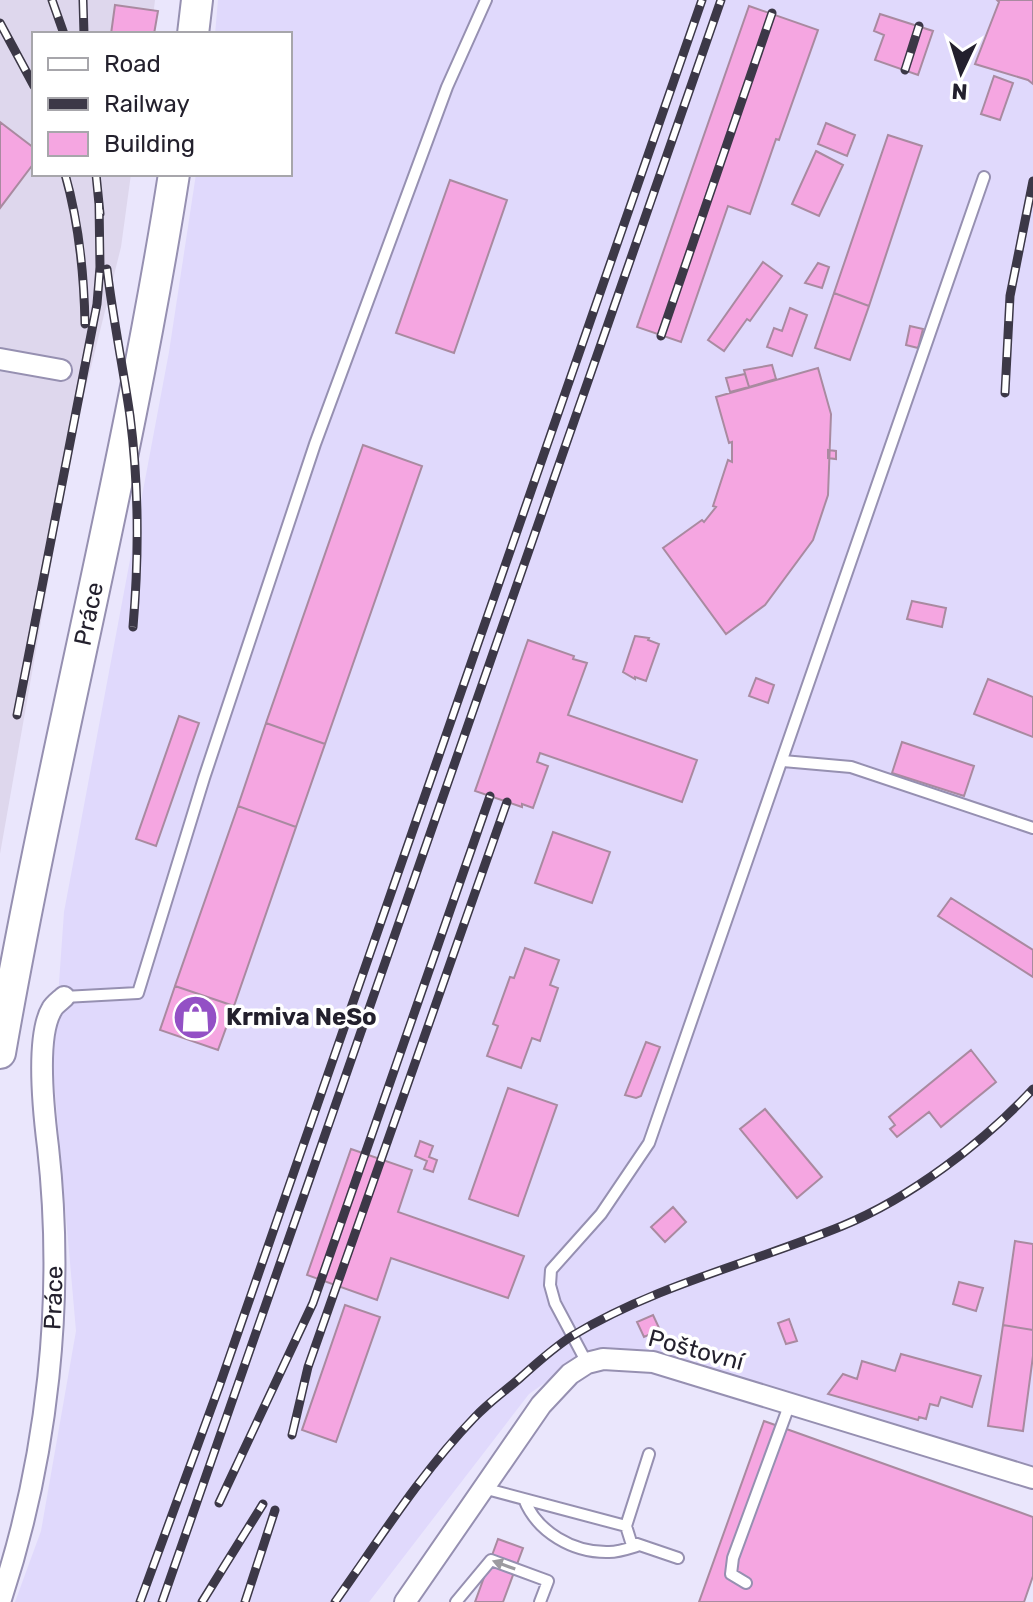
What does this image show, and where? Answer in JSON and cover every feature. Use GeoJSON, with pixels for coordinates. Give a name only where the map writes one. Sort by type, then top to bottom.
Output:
{"type":"FeatureCollection","features":[{"type":"Feature","properties":{"kind":"main road"},"geometry":{"type":"LineString","coordinates":[[193,32],[197,0]]}},
{"type":"Feature","properties":{"kind":"main road","name":"Práce"},"geometry":{"type":"LineString","coordinates":[[0,1053],[26,909],[130,417],[174,176]]}},
{"type":"Feature","properties":{"kind":"street"},"geometry":{"type":"LineString","coordinates":[[0,359],[61,370]]}},
{"type":"Feature","properties":{"kind":"street","name":"Práce"},"geometry":{"type":"LineString","coordinates":[[0,1602],[42,1428],[54,1273],[50,1170],[41,1091],[47,1023],[52,1008],[64,997]]}},
{"type":"Feature","properties":{"kind":"street","name":"Poštovní"},"geometry":{"type":"LineString","coordinates":[[587,1363],[603,1359],[653,1362],[1033,1478]]}},
{"type":"Feature","properties":{"kind":"street"},"geometry":{"type":"LineString","coordinates":[[405,1602],[541,1405],[570,1374],[587,1363]]}},
{"type":"Feature","properties":{"kind":"lane"},"geometry":{"type":"LineString","coordinates":[[64,997],[138,993],[204,778],[315,444],[447,87],[486,0]]}},
{"type":"Feature","properties":{"kind":"lane"},"geometry":{"type":"LineString","coordinates":[[587,1363],[555,1303],[550,1285],[551,1270],[601,1214],[649,1143],[984,177]]}},
{"type":"Feature","properties":{"kind":"lane"},"geometry":{"type":"LineString","coordinates":[[783,761],[851,767],[1033,828]]}},
{"type":"Feature","properties":{"kind":"lane"},"geometry":{"type":"LineString","coordinates":[[746,1583],[731,1574],[733,1558],[790,1403]]}},
{"type":"Feature","properties":{"kind":"lane"},"geometry":{"type":"LineString","coordinates":[[649,1454],[626,1526],[631,1542],[678,1558]]}},
{"type":"Feature","properties":{"kind":"lane"},"geometry":{"type":"LineString","coordinates":[[483,1488],[626,1526]]}},
{"type":"Feature","properties":{"kind":"lane"},"geometry":{"type":"LineString","coordinates":[[524,1499],[530,1515],[548,1533],[570,1544],[612,1552],[640,1545]]}},
{"type":"Feature","properties":{"kind":"lane"},"geometry":{"type":"LineString","coordinates":[[456,1602],[491,1560],[548,1581],[540,1602]]}},
{"type":"Feature","properties":{"kind":"shaded area"},"geometry":{"type":"Polygon","coordinates":[[[0,0],[155,0],[151,32],[32,32],[32,176],[131,176],[121,247],[74,435],[0,854],[0,0]]]}},
{"type":"Feature","properties":{"kind":"shaded area"},"geometry":{"type":"Polygon","coordinates":[[[218,0],[1033,0],[1033,1466],[645,1350],[594,1348],[529,1394],[369,1602],[15,1602],[41,1531],[76,1331],[53,1068],[64,912],[169,352],[196,176],[292,176],[292,32],[215,32],[218,0]]]}},
{"type":"Feature","properties":{"kind":"building"},"geometry":{"type":"Polygon","coordinates":[[[997,0],[1033,0],[1033,84],[975,64],[999,2],[997,0]]]}},
{"type":"Feature","properties":{"kind":"building"},"geometry":{"type":"Polygon","coordinates":[[[115,5],[158,11],[154,32],[111,32],[115,5]]]}},
{"type":"Feature","properties":{"kind":"building"},"geometry":{"type":"Polygon","coordinates":[[[749,6],[818,30],[750,214],[728,206],[681,342],[637,327],[749,6]]]}},
{"type":"Feature","properties":{"kind":"building"},"geometry":{"type":"Polygon","coordinates":[[[880,14],[933,31],[918,75],[875,60],[884,35],[874,31],[880,14]]]}},
{"type":"Feature","properties":{"kind":"building"},"geometry":{"type":"Polygon","coordinates":[[[994,76],[1013,83],[1000,120],[981,114],[994,76]]]}},
{"type":"Feature","properties":{"kind":"building"},"geometry":{"type":"Polygon","coordinates":[[[0,122],[32,146],[32,166],[0,208],[0,122]]]}},
{"type":"Feature","properties":{"kind":"building"},"geometry":{"type":"Polygon","coordinates":[[[826,123],[855,135],[847,156],[818,144],[826,123]]]}},
{"type":"Feature","properties":{"kind":"building"},"geometry":{"type":"Polygon","coordinates":[[[888,135],[922,146],[869,306],[834,293],[888,135]]]}},
{"type":"Feature","properties":{"kind":"building"},"geometry":{"type":"Polygon","coordinates":[[[816,151],[843,165],[819,216],[792,204],[816,151]]]}},
{"type":"Feature","properties":{"kind":"building"},"geometry":{"type":"Polygon","coordinates":[[[450,180],[507,200],[454,353],[396,333],[450,180]]]}},
{"type":"Feature","properties":{"kind":"building"},"geometry":{"type":"Polygon","coordinates":[[[763,262],[782,276],[724,351],[708,340],[763,262]]]}},
{"type":"Feature","properties":{"kind":"building"},"geometry":{"type":"Polygon","coordinates":[[[818,263],[829,267],[822,288],[805,283],[818,263]]]}},
{"type":"Feature","properties":{"kind":"building"},"geometry":{"type":"Polygon","coordinates":[[[834,293],[869,306],[850,360],[815,348],[834,293]]]}},
{"type":"Feature","properties":{"kind":"building"},"geometry":{"type":"Polygon","coordinates":[[[790,308],[807,315],[792,356],[767,347],[774,328],[782,331],[790,308]]]}},
{"type":"Feature","properties":{"kind":"building"},"geometry":{"type":"Polygon","coordinates":[[[910,326],[923,329],[918,348],[906,345],[910,326]]]}},
{"type":"Feature","properties":{"kind":"building"},"geometry":{"type":"Polygon","coordinates":[[[772,365],[776,379],[749,387],[744,370],[772,365]]]}},
{"type":"Feature","properties":{"kind":"building"},"geometry":{"type":"Polygon","coordinates":[[[818,368],[831,414],[828,495],[813,540],[765,605],[726,634],[663,548],[702,520],[704,522],[716,507],[713,506],[728,460],[732,462],[732,442],[729,443],[716,397],[818,368]]]}},
{"type":"Feature","properties":{"kind":"building"},"geometry":{"type":"Polygon","coordinates":[[[745,374],[749,387],[730,392],[726,378],[745,374]]]}},
{"type":"Feature","properties":{"kind":"building"},"geometry":{"type":"Polygon","coordinates":[[[363,445],[422,466],[325,744],[266,723],[363,445]]]}},
{"type":"Feature","properties":{"kind":"building"},"geometry":{"type":"Polygon","coordinates":[[[828,450],[836,451],[836,459],[828,458],[828,450]]]}},
{"type":"Feature","properties":{"kind":"building"},"geometry":{"type":"Polygon","coordinates":[[[912,601],[946,608],[942,627],[907,619],[912,601]]]}},
{"type":"Feature","properties":{"kind":"building"},"geometry":{"type":"Polygon","coordinates":[[[635,636],[649,638],[659,644],[646,681],[623,672],[635,636]]]}},
{"type":"Feature","properties":{"kind":"building"},"geometry":{"type":"Polygon","coordinates":[[[528,640],[587,663],[568,715],[697,760],[682,802],[540,753],[537,762],[548,766],[533,808],[475,791],[528,640]]]}},
{"type":"Feature","properties":{"kind":"building"},"geometry":{"type":"Polygon","coordinates":[[[756,678],[774,685],[768,703],[749,696],[756,678]]]}},
{"type":"Feature","properties":{"kind":"building"},"geometry":{"type":"Polygon","coordinates":[[[988,679],[1033,697],[1033,737],[974,714],[988,679]]]}},
{"type":"Feature","properties":{"kind":"building"},"geometry":{"type":"Polygon","coordinates":[[[179,716],[199,723],[156,846],[136,839],[179,716]]]}},
{"type":"Feature","properties":{"kind":"building"},"geometry":{"type":"Polygon","coordinates":[[[266,723],[325,744],[296,827],[238,806],[266,723]]]}},
{"type":"Feature","properties":{"kind":"building"},"geometry":{"type":"Polygon","coordinates":[[[902,742],[974,766],[964,796],[892,773],[902,742]]]}},
{"type":"Feature","properties":{"kind":"building"},"geometry":{"type":"Polygon","coordinates":[[[238,806],[296,827],[234,1006],[175,986],[238,806]]]}},
{"type":"Feature","properties":{"kind":"building"},"geometry":{"type":"Polygon","coordinates":[[[553,832],[610,852],[592,903],[535,883],[553,832]]]}},
{"type":"Feature","properties":{"kind":"building"},"geometry":{"type":"Polygon","coordinates":[[[951,898],[1033,950],[1033,977],[938,916],[951,898]]]}},
{"type":"Feature","properties":{"kind":"building"},"geometry":{"type":"Polygon","coordinates":[[[525,948],[559,960],[550,985],[558,988],[540,1041],[532,1038],[521,1068],[487,1056],[498,1026],[493,1024],[510,977],[514,978],[525,948]]]}},
{"type":"Feature","properties":{"kind":"building"},"geometry":{"type":"Polygon","coordinates":[[[175,986],[234,1006],[218,1050],[160,1030],[175,986]]]}},
{"type":"Feature","properties":{"kind":"building"},"geometry":{"type":"Polygon","coordinates":[[[646,1042],[660,1047],[641,1096],[625,1095],[646,1042]]]}},
{"type":"Feature","properties":{"kind":"building"},"geometry":{"type":"Polygon","coordinates":[[[971,1050],[996,1082],[941,1127],[929,1112],[897,1137],[890,1129],[895,1125],[889,1117],[971,1050]]]}},
{"type":"Feature","properties":{"kind":"building"},"geometry":{"type":"Polygon","coordinates":[[[508,1088],[557,1105],[518,1216],[469,1199],[508,1088]]]}},
{"type":"Feature","properties":{"kind":"building"},"geometry":{"type":"Polygon","coordinates":[[[765,1109],[822,1177],[797,1198],[740,1129],[765,1109]]]}},
{"type":"Feature","properties":{"kind":"building"},"geometry":{"type":"Polygon","coordinates":[[[420,1141],[433,1146],[429,1157],[437,1160],[433,1172],[424,1169],[427,1161],[415,1156],[420,1141]]]}},
{"type":"Feature","properties":{"kind":"building"},"geometry":{"type":"Polygon","coordinates":[[[351,1149],[412,1170],[398,1212],[524,1256],[508,1298],[391,1258],[377,1300],[307,1275],[351,1149]]]}},
{"type":"Feature","properties":{"kind":"building"},"geometry":{"type":"Polygon","coordinates":[[[673,1207],[686,1222],[665,1242],[651,1227],[673,1207]]]}},
{"type":"Feature","properties":{"kind":"building"},"geometry":{"type":"Polygon","coordinates":[[[1015,1241],[1033,1244],[1033,1330],[1003,1325],[1015,1241]]]}},
{"type":"Feature","properties":{"kind":"building"},"geometry":{"type":"Polygon","coordinates":[[[959,1282],[983,1288],[976,1311],[953,1304],[959,1282]]]}},
{"type":"Feature","properties":{"kind":"building"},"geometry":{"type":"Polygon","coordinates":[[[345,1305],[380,1317],[336,1442],[302,1430],[345,1305]]]}},
{"type":"Feature","properties":{"kind":"building"},"geometry":{"type":"Polygon","coordinates":[[[653,1315],[660,1330],[644,1337],[637,1322],[653,1315]]]}},
{"type":"Feature","properties":{"kind":"building"},"geometry":{"type":"Polygon","coordinates":[[[789,1319],[797,1341],[786,1344],[778,1323],[789,1319]]]}},
{"type":"Feature","properties":{"kind":"building"},"geometry":{"type":"Polygon","coordinates":[[[1003,1325],[1033,1330],[1033,1356],[1023,1431],[988,1426],[1003,1325]]]}},
{"type":"Feature","properties":{"kind":"building"},"geometry":{"type":"Polygon","coordinates":[[[901,1354],[981,1376],[972,1407],[941,1397],[938,1406],[930,1404],[926,1419],[919,1417],[918,1420],[828,1394],[843,1374],[857,1379],[862,1361],[895,1371],[901,1354]]]}},
{"type":"Feature","properties":{"kind":"building"},"geometry":{"type":"Polygon","coordinates":[[[764,1421],[1033,1517],[1033,1576],[1024,1602],[699,1602],[764,1421]]]}},
{"type":"Feature","properties":{"kind":"building"},"geometry":{"type":"Polygon","coordinates":[[[498,1539],[523,1548],[503,1602],[475,1602],[498,1539]]]}},
{"type":"Feature","properties":{"kind":"railway"},"geometry":{"type":"LineString","coordinates":[[52,0],[63,32]]}},
{"type":"Feature","properties":{"kind":"railway"},"geometry":{"type":"LineString","coordinates":[[83,0],[84,32]]}},
{"type":"Feature","properties":{"kind":"railway"},"geometry":{"type":"LineString","coordinates":[[140,1602],[219,1387],[702,0]]}},
{"type":"Feature","properties":{"kind":"railway"},"geometry":{"type":"LineString","coordinates":[[162,1602],[721,0]]}},
{"type":"Feature","properties":{"kind":"railway"},"geometry":{"type":"LineString","coordinates":[[661,336],[772,13]]}},
{"type":"Feature","properties":{"kind":"railway"},"geometry":{"type":"LineString","coordinates":[[0,23],[32,82]]}},
{"type":"Feature","properties":{"kind":"railway"},"geometry":{"type":"LineString","coordinates":[[905,70],[919,26]]}},
{"type":"Feature","properties":{"kind":"railway"},"geometry":{"type":"LineString","coordinates":[[65,176],[80,248],[85,324]]}},
{"type":"Feature","properties":{"kind":"railway"},"geometry":{"type":"LineString","coordinates":[[96,176],[100,214]]}},
{"type":"Feature","properties":{"kind":"railway"},"geometry":{"type":"LineString","coordinates":[[1005,393],[1010,296],[1033,181]]}},
{"type":"Feature","properties":{"kind":"railway"},"geometry":{"type":"LineString","coordinates":[[17,715],[97,304],[99,203]]}},
{"type":"Feature","properties":{"kind":"railway"},"geometry":{"type":"LineString","coordinates":[[107,269],[135,469],[137,548],[133,627]]}},
{"type":"Feature","properties":{"kind":"railway"},"geometry":{"type":"LineString","coordinates":[[219,1503],[313,1303],[490,796]]}},
{"type":"Feature","properties":{"kind":"railway"},"geometry":{"type":"LineString","coordinates":[[292,1435],[308,1367],[507,802]]}},
{"type":"Feature","properties":{"kind":"railway"},"geometry":{"type":"LineString","coordinates":[[335,1602],[401,1507],[455,1439],[485,1407],[558,1346],[637,1302],[842,1226],[894,1200],[969,1149],[1033,1089]]}},
{"type":"Feature","properties":{"kind":"railway"},"geometry":{"type":"LineString","coordinates":[[202,1602],[263,1504]]}},
{"type":"Feature","properties":{"kind":"railway"},"geometry":{"type":"LineString","coordinates":[[245,1602],[275,1510]]}},
{"type":"Feature","properties":{"kind":"place","name":"Krmiva NeSo"},"geometry":{"type":"Point","coordinates":[195,1017]}}]}
